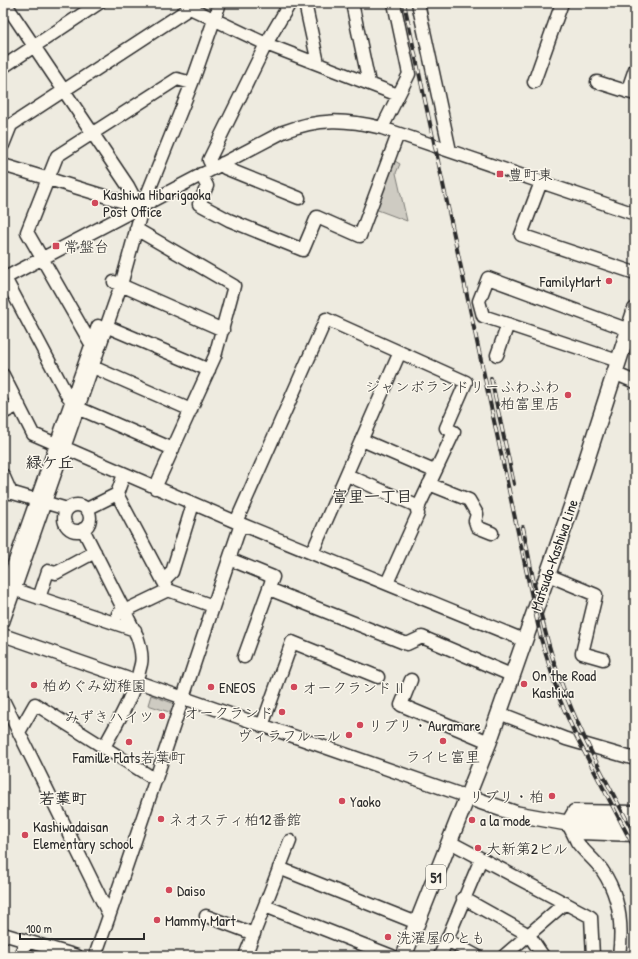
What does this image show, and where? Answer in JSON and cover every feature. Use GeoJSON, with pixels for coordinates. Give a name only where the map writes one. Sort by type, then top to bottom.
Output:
{"type":"FeatureCollection","features":[{"type":"Feature","properties":{"kind":"main road","name":"Matsudo-Kashiwa Line"},"geometry":{"type":"LineString","coordinates":[[468,797],[548,574],[635,310]]}},
{"type":"Feature","properties":{"kind":"main road"},"geometry":{"type":"LineString","coordinates":[[468,797],[517,814],[571,829],[635,824]]}},
{"type":"Feature","properties":{"kind":"main road","name":"51"},"geometry":{"type":"LineString","coordinates":[[404,956],[468,797]]}},
{"type":"Feature","properties":{"kind":"street"},"geometry":{"type":"LineString","coordinates":[[3,622],[7,589],[40,502],[136,229],[138,206],[128,186],[36,46],[4,3]]}},
{"type":"Feature","properties":{"kind":"street"},"geometry":{"type":"LineString","coordinates":[[3,67],[99,3]]}},
{"type":"Feature","properties":{"kind":"street"},"geometry":{"type":"LineString","coordinates":[[94,348],[106,326],[138,206],[188,82],[210,17],[211,3]]}},
{"type":"Feature","properties":{"kind":"street"},"geometry":{"type":"LineString","coordinates":[[210,17],[220,3]]}},
{"type":"Feature","properties":{"kind":"street"},"geometry":{"type":"LineString","coordinates":[[290,3],[266,44],[209,160],[218,166],[299,198]]}},
{"type":"Feature","properties":{"kind":"street"},"geometry":{"type":"LineString","coordinates":[[305,3],[318,63]]}},
{"type":"Feature","properties":{"kind":"street"},"geometry":{"type":"LineString","coordinates":[[352,3],[369,83]]}},
{"type":"Feature","properties":{"kind":"street"},"geometry":{"type":"LineString","coordinates":[[382,128],[409,74],[394,3]]}},
{"type":"Feature","properties":{"kind":"street"},"geometry":{"type":"LineString","coordinates":[[418,3],[450,151]]}},
{"type":"Feature","properties":{"kind":"street"},"geometry":{"type":"LineString","coordinates":[[534,82],[562,3]]}},
{"type":"Feature","properties":{"kind":"street"},"geometry":{"type":"LineString","coordinates":[[3,145],[11,125],[188,5],[266,44],[398,95]]}},
{"type":"Feature","properties":{"kind":"street"},"geometry":{"type":"LineString","coordinates":[[598,82],[631,93],[635,70]]}},
{"type":"Feature","properties":{"kind":"street"},"geometry":{"type":"LineString","coordinates":[[94,348],[27,232],[58,156],[177,79],[188,82]]}},
{"type":"Feature","properties":{"kind":"street"},"geometry":{"type":"LineString","coordinates":[[173,449],[75,404],[67,395],[4,279],[42,260],[138,206],[283,132],[313,122],[346,121],[382,128],[635,214]]}},
{"type":"Feature","properties":{"kind":"street"},"geometry":{"type":"LineString","coordinates":[[201,174],[207,186],[199,204],[229,220],[303,250],[317,217],[360,236],[398,134]]}},
{"type":"Feature","properties":{"kind":"street"},"geometry":{"type":"LineString","coordinates":[[3,165],[138,206]]}},
{"type":"Feature","properties":{"kind":"street"},"geometry":{"type":"LineString","coordinates":[[541,182],[521,235],[635,273]]}},
{"type":"Feature","properties":{"kind":"street"},"geometry":{"type":"LineString","coordinates":[[136,229],[234,286],[223,330],[209,370],[155,488]]}},
{"type":"Feature","properties":{"kind":"street"},"geometry":{"type":"LineString","coordinates":[[629,330],[573,311],[488,278],[479,301],[483,316],[508,324],[616,367],[635,382]]}},
{"type":"Feature","properties":{"kind":"street"},"geometry":{"type":"LineString","coordinates":[[117,283],[223,330]]}},
{"type":"Feature","properties":{"kind":"street"},"geometry":{"type":"LineString","coordinates":[[95,956],[156,780],[229,559],[238,523],[326,319],[466,382],[446,428],[454,432],[434,471],[419,507],[418,514],[387,583]]}},
{"type":"Feature","properties":{"kind":"street"},"geometry":{"type":"LineString","coordinates":[[497,355],[508,324]]}},
{"type":"Feature","properties":{"kind":"street"},"geometry":{"type":"LineString","coordinates":[[106,326],[209,370]]}},
{"type":"Feature","properties":{"kind":"street"},"geometry":{"type":"LineString","coordinates":[[312,553],[400,352]]}},
{"type":"Feature","properties":{"kind":"street"},"geometry":{"type":"LineString","coordinates":[[88,365],[191,410]]}},
{"type":"Feature","properties":{"kind":"street"},"geometry":{"type":"LineString","coordinates":[[3,375],[33,434],[238,523],[524,640]]}},
{"type":"Feature","properties":{"kind":"street"},"geometry":{"type":"LineString","coordinates":[[3,413],[19,405]]}},
{"type":"Feature","properties":{"kind":"street"},"geometry":{"type":"LineString","coordinates":[[362,440],[434,471]]}},
{"type":"Feature","properties":{"kind":"street"},"geometry":{"type":"LineString","coordinates":[[87,509],[117,494],[124,474]]}},
{"type":"Feature","properties":{"kind":"street"},"geometry":{"type":"LineString","coordinates":[[347,475],[419,507]]}},
{"type":"Feature","properties":{"kind":"street"},"geometry":{"type":"LineString","coordinates":[[3,476],[7,491],[67,509]]}},
{"type":"Feature","properties":{"kind":"street"},"geometry":{"type":"LineString","coordinates":[[429,484],[469,500],[477,514],[475,520],[477,527],[492,533]]}},
{"type":"Feature","properties":{"kind":"street"},"geometry":{"type":"LineString","coordinates":[[117,494],[165,585],[213,606]]}},
{"type":"Feature","properties":{"kind":"street"},"geometry":{"type":"LineString","coordinates":[[77,504],[87,509],[90,519],[87,526],[77,531],[71,530],[65,524],[64,515],[67,509],[77,504]]}},
{"type":"Feature","properties":{"kind":"street"},"geometry":{"type":"LineString","coordinates":[[105,620],[124,611],[165,585],[172,572],[193,504]]}},
{"type":"Feature","properties":{"kind":"street"},"geometry":{"type":"LineString","coordinates":[[83,529],[135,630],[142,653],[141,663],[135,682],[118,722],[104,748]]}},
{"type":"Feature","properties":{"kind":"street"},"geometry":{"type":"LineString","coordinates":[[39,598],[48,571],[56,573],[95,552]]}},
{"type":"Feature","properties":{"kind":"street"},"geometry":{"type":"LineString","coordinates":[[229,559],[273,577],[244,657]]}},
{"type":"Feature","properties":{"kind":"street"},"geometry":{"type":"LineString","coordinates":[[548,574],[596,595],[582,653],[603,659]]}},
{"type":"Feature","properties":{"kind":"street"},"geometry":{"type":"LineString","coordinates":[[7,589],[135,630]]}},
{"type":"Feature","properties":{"kind":"street"},"geometry":{"type":"LineString","coordinates":[[269,589],[407,644],[422,637],[511,675]]}},
{"type":"Feature","properties":{"kind":"street"},"geometry":{"type":"LineString","coordinates":[[3,635],[182,699],[468,797]]}},
{"type":"Feature","properties":{"kind":"street"},"geometry":{"type":"LineString","coordinates":[[262,726],[292,642],[378,676]]}},
{"type":"Feature","properties":{"kind":"street"},"geometry":{"type":"LineString","coordinates":[[410,680],[401,705],[488,742]]}},
{"type":"Feature","properties":{"kind":"street"},"geometry":{"type":"LineString","coordinates":[[3,700],[109,915]]}},
{"type":"Feature","properties":{"kind":"street"},"geometry":{"type":"LineString","coordinates":[[19,732],[35,704],[156,780]]}},
{"type":"Feature","properties":{"kind":"street"},"geometry":{"type":"LineString","coordinates":[[499,713],[566,739],[635,759]]}},
{"type":"Feature","properties":{"kind":"street"},"geometry":{"type":"LineString","coordinates":[[619,956],[622,938],[620,913],[613,888],[602,869],[578,842],[571,829],[574,811],[635,812]]}},
{"type":"Feature","properties":{"kind":"street"},"geometry":{"type":"LineString","coordinates":[[571,829],[580,833],[635,835]]}},
{"type":"Feature","properties":{"kind":"street"},"geometry":{"type":"LineString","coordinates":[[245,956],[290,841]]}},
{"type":"Feature","properties":{"kind":"street"},"geometry":{"type":"LineString","coordinates":[[450,842],[591,917],[593,956]]}},
{"type":"Feature","properties":{"kind":"street"},"geometry":{"type":"LineString","coordinates":[[440,956],[463,898],[481,859]]}},
{"type":"Feature","properties":{"kind":"street"},"geometry":{"type":"LineString","coordinates":[[279,868],[417,923]]}},
{"type":"Feature","properties":{"kind":"street"},"geometry":{"type":"LineString","coordinates":[[463,898],[529,935],[543,956]]}},
{"type":"Feature","properties":{"kind":"street"},"geometry":{"type":"LineString","coordinates":[[504,956],[565,903]]}},
{"type":"Feature","properties":{"kind":"street"},"geometry":{"type":"LineString","coordinates":[[265,906],[392,956]]}},
{"type":"Feature","properties":{"kind":"street"},"geometry":{"type":"LineString","coordinates":[[206,916],[254,934]]}},
{"type":"Feature","properties":{"kind":"street"},"geometry":{"type":"LineString","coordinates":[[3,934],[77,956]]}},
{"type":"Feature","properties":{"kind":"street"},"geometry":{"type":"LineString","coordinates":[[447,940],[477,956]]}},
{"type":"Feature","properties":{"kind":"street"},"geometry":{"type":"LineString","coordinates":[[21,956],[25,941]]}},
{"type":"Feature","properties":{"kind":"shaded area"},"geometry":{"type":"Polygon","coordinates":[[[395,161],[400,164],[396,173],[407,221],[375,209],[391,163],[395,161]]]}},
{"type":"Feature","properties":{"kind":"shaded area"},"geometry":{"type":"Polygon","coordinates":[[[151,695],[175,704],[172,713],[148,705],[151,695]]]}},
{"type":"Feature","properties":{"kind":"railway"},"geometry":{"type":"LineString","coordinates":[[404,3],[541,639],[560,700],[575,734],[635,849]]}},
{"type":"Feature","properties":{"kind":"railway"},"geometry":{"type":"LineString","coordinates":[[491,378],[514,484]]}},
{"type":"Feature","properties":{"kind":"railway"},"geometry":{"type":"LineString","coordinates":[[523,527],[542,620],[558,674],[584,736],[635,835]]}},
{"type":"Feature","properties":{"kind":"place","name":"豊町東"},"geometry":{"type":"Point","coordinates":[500,174]}},
{"type":"Feature","properties":{"kind":"place","name":"Kashiwa Hibarigaoka Post Office"},"geometry":{"type":"Point","coordinates":[95,203]}},
{"type":"Feature","properties":{"kind":"place","name":"常盤台"},"geometry":{"type":"Point","coordinates":[56,246]}},
{"type":"Feature","properties":{"kind":"place","name":"FamilyMart"},"geometry":{"type":"Point","coordinates":[609,281]}},
{"type":"Feature","properties":{"kind":"place","name":"ジャンボランドリーふわふわ 柏富里店"},"geometry":{"type":"Point","coordinates":[568,395]}},
{"type":"Feature","properties":{"kind":"place","name":"On the Road Kashiwa"},"geometry":{"type":"Point","coordinates":[524,684]}},
{"type":"Feature","properties":{"kind":"place","name":"柏めぐみ幼稚園"},"geometry":{"type":"Point","coordinates":[34,685]}},
{"type":"Feature","properties":{"kind":"place","name":"ENEOS"},"geometry":{"type":"Point","coordinates":[211,687]}},
{"type":"Feature","properties":{"kind":"place","name":"オークランドⅡ"},"geometry":{"type":"Point","coordinates":[294,687]}},
{"type":"Feature","properties":{"kind":"place","name":"オークランド"},"geometry":{"type":"Point","coordinates":[282,712]}},
{"type":"Feature","properties":{"kind":"place","name":"みずきハイツ"},"geometry":{"type":"Point","coordinates":[162,716]}},
{"type":"Feature","properties":{"kind":"place","name":"リブリ・Auramare"},"geometry":{"type":"Point","coordinates":[360,725]}},
{"type":"Feature","properties":{"kind":"place","name":"ヴィラフルール"},"geometry":{"type":"Point","coordinates":[349,735]}},
{"type":"Feature","properties":{"kind":"place","name":"ライヒ富里"},"geometry":{"type":"Point","coordinates":[443,741]}},
{"type":"Feature","properties":{"kind":"place","name":"Famille Flats若葉町"},"geometry":{"type":"Point","coordinates":[129,742]}},
{"type":"Feature","properties":{"kind":"place","name":"リブリ・柏"},"geometry":{"type":"Point","coordinates":[552,796]}},
{"type":"Feature","properties":{"kind":"place","name":"Yaoko"},"geometry":{"type":"Point","coordinates":[342,801]}},
{"type":"Feature","properties":{"kind":"place","name":"ネオスティ柏12番館"},"geometry":{"type":"Point","coordinates":[161,819]}},
{"type":"Feature","properties":{"kind":"place","name":"a la mode"},"geometry":{"type":"Point","coordinates":[472,820]}},
{"type":"Feature","properties":{"kind":"place","name":"Kashiwadaisan Elementary school"},"geometry":{"type":"Point","coordinates":[25,835]}},
{"type":"Feature","properties":{"kind":"place","name":"大新第2ビル"},"geometry":{"type":"Point","coordinates":[478,848]}},
{"type":"Feature","properties":{"kind":"place","name":"Daiso"},"geometry":{"type":"Point","coordinates":[169,890]}},
{"type":"Feature","properties":{"kind":"place","name":"Mammy Mart"},"geometry":{"type":"Point","coordinates":[157,920]}},
{"type":"Feature","properties":{"kind":"place","name":"洗濯屋のとも"},"geometry":{"type":"Point","coordinates":[388,937]}},
{"type":"Feature","properties":{"kind":"district","name":"緑ケ丘"},"geometry":{"type":"Point","coordinates":[50,462]}},
{"type":"Feature","properties":{"kind":"district","name":"富里一丁目"},"geometry":{"type":"Point","coordinates":[372,496]}},
{"type":"Feature","properties":{"kind":"district","name":"若葉町"},"geometry":{"type":"Point","coordinates":[63,798]}}]}
